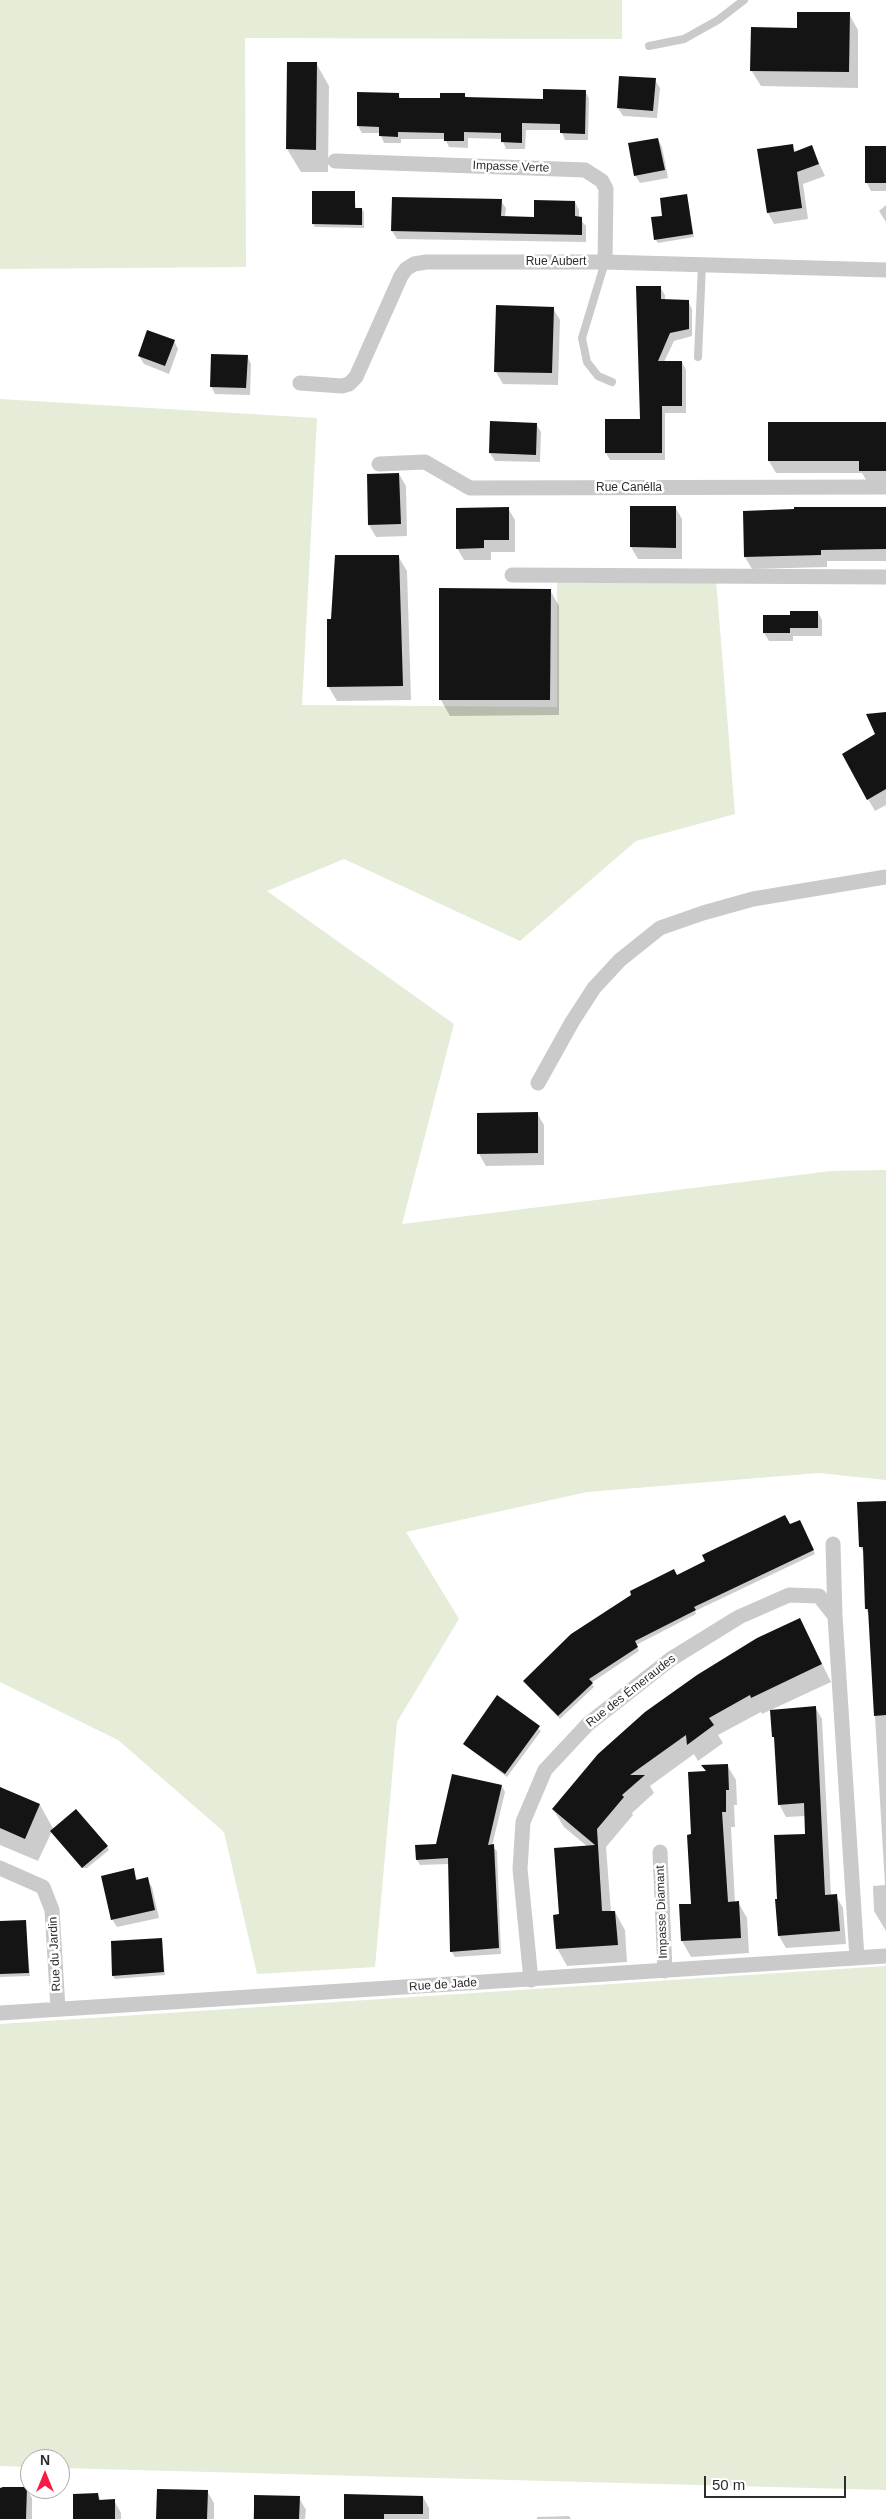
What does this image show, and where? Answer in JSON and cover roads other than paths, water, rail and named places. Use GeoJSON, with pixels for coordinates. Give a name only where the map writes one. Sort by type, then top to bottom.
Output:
{"type":"FeatureCollection","features":[{"type":"Feature","properties":{"kind":"street","name":"Impasse Verte"},"geometry":{"type":"LineString","coordinates":[[335,161],[585,170],[602,181],[606,189],[605,262]]}},
{"type":"Feature","properties":{"kind":"street","name":"Rue Aubert"},"geometry":{"type":"LineString","coordinates":[[300,382],[342,386],[349,384],[356,377],[401,276],[406,269],[414,264],[426,262],[605,262],[886,270]]}},
{"type":"Feature","properties":{"kind":"street","name":"Rue Canélla"},"geometry":{"type":"LineString","coordinates":[[379,464],[425,462],[470,488],[886,488]]}},
{"type":"Feature","properties":{"kind":"street"},"geometry":{"type":"LineString","coordinates":[[512,575],[886,577]]}},
{"type":"Feature","properties":{"kind":"street"},"geometry":{"type":"LineString","coordinates":[[538,1082],[594,988],[620,960],[660,928],[703,913],[753,899],[886,877]]}},
{"type":"Feature","properties":{"kind":"street"},"geometry":{"type":"LineString","coordinates":[[834,1544],[835,1616],[857,1958]]}},
{"type":"Feature","properties":{"kind":"street","name":"Rue des Émeraudes"},"geometry":{"type":"LineString","coordinates":[[531,1980],[520,1869],[523,1822],[545,1770],[588,1724],[671,1659],[739,1617],[789,1595],[819,1596],[835,1616]]}},
{"type":"Feature","properties":{"kind":"street","name":"Impasse Diamant"},"geometry":{"type":"LineString","coordinates":[[660,1852],[665,1971]]}},
{"type":"Feature","properties":{"kind":"street","name":"Rue du Jardin"},"geometry":{"type":"LineString","coordinates":[[0,1868],[43,1887],[52,1910],[58,2009]]}},
{"type":"Feature","properties":{"kind":"street","name":"Rue de Jade"},"geometry":{"type":"LineString","coordinates":[[0,2013],[886,1956]]}},
{"type":"Feature","properties":{"kind":"lane"},"geometry":{"type":"LineString","coordinates":[[649,46],[684,38],[718,20],[744,0]]}},
{"type":"Feature","properties":{"kind":"lane"},"geometry":{"type":"LineString","coordinates":[[605,262],[582,338],[587,362],[598,376],[612,382]]}},
{"type":"Feature","properties":{"kind":"lane"},"geometry":{"type":"LineString","coordinates":[[698,357],[702,265]]}}]}
